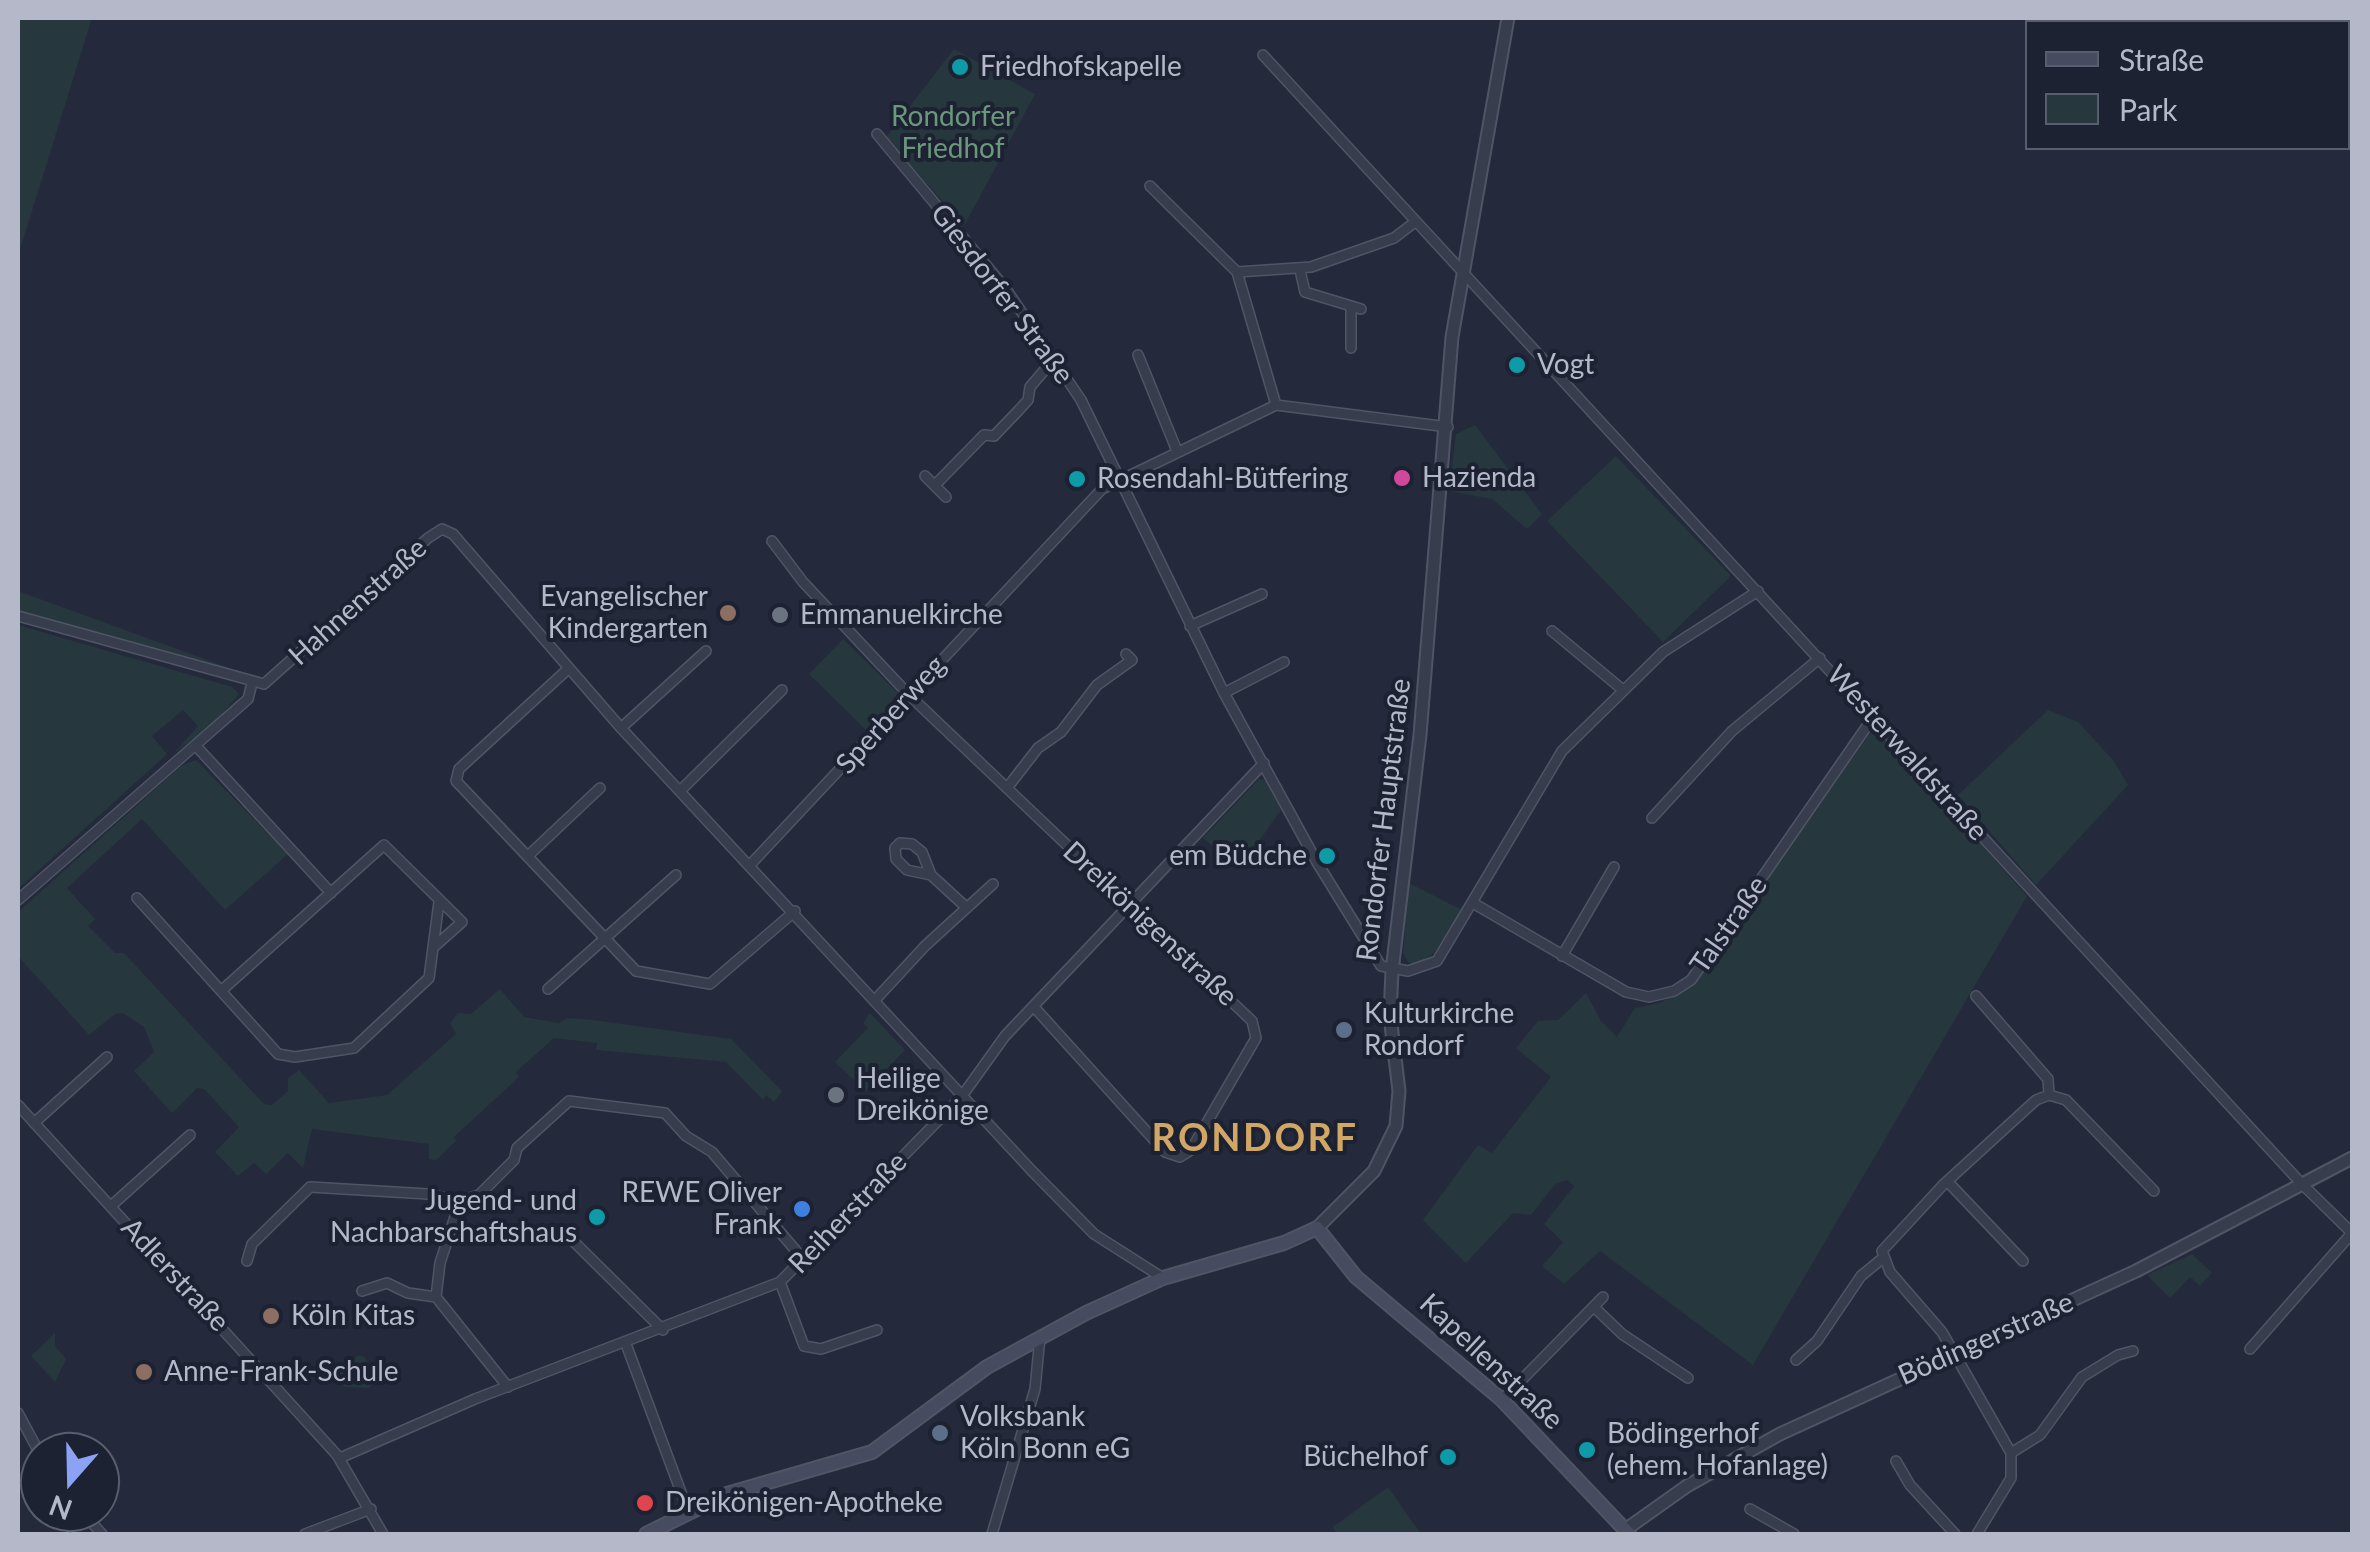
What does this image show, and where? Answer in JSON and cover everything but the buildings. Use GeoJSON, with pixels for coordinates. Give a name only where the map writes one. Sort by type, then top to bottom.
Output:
{"type":"FeatureCollection","features":[{"type":"Feature","properties":{"kind":"main road","name":"Rondorfer Hauptstraße"},"geometry":{"type":"LineString","coordinates":[[646,1534],[744,1488],[872,1452],[987,1367],[1040,1337],[1163,1278],[1284,1243],[1317,1228]]}},
{"type":"Feature","properties":{"kind":"main road","name":"Kapellenstraße"},"geometry":{"type":"LineString","coordinates":[[1317,1228],[1356,1277],[1406,1315],[1502,1400],[1627,1532]]}},
{"type":"Feature","properties":{"kind":"street","name":"Rondorfer Hauptstraße"},"geometry":{"type":"LineString","coordinates":[[1317,1228],[1374,1171],[1396,1126],[1399,1091],[1390,1016],[1392,971],[1420,736],[1448,427],[1452,337],[1508,18]]}},
{"type":"Feature","properties":{"kind":"street","name":"Westerwaldstraße"},"geometry":{"type":"LineString","coordinates":[[1262,55],[2300,1182],[2352,1233]]}},
{"type":"Feature","properties":{"kind":"street","name":"Giesdorfer Straße"},"geometry":{"type":"LineString","coordinates":[[877,134],[1006,289],[1081,400],[1116,480],[1224,693],[1374,958],[1392,971]]}},
{"type":"Feature","properties":{"kind":"street"},"geometry":{"type":"LineString","coordinates":[[1150,186],[1238,272],[1276,405],[1448,427]]}},
{"type":"Feature","properties":{"kind":"street"},"geometry":{"type":"LineString","coordinates":[[1238,272],[1300,270],[1394,238],[1415,222]]}},
{"type":"Feature","properties":{"kind":"street"},"geometry":{"type":"LineString","coordinates":[[1300,270],[1306,292],[1356,307],[1351,348]]}},
{"type":"Feature","properties":{"kind":"street"},"geometry":{"type":"LineString","coordinates":[[1138,355],[1177,451]]}},
{"type":"Feature","properties":{"kind":"street"},"geometry":{"type":"LineString","coordinates":[[934,485],[984,435],[994,436],[1028,400],[1030,387],[1054,359]]}},
{"type":"Feature","properties":{"kind":"street"},"geometry":{"type":"LineString","coordinates":[[1546,384],[1560,377]]}},
{"type":"Feature","properties":{"kind":"street","name":"Sperberweg"},"geometry":{"type":"LineString","coordinates":[[750,865],[1102,488],[1276,405]]}},
{"type":"Feature","properties":{"kind":"street"},"geometry":{"type":"LineString","coordinates":[[925,476],[946,497]]}},
{"type":"Feature","properties":{"kind":"street","name":"Hahnenstraße"},"geometry":{"type":"LineString","coordinates":[[252,683],[270,681],[442,529],[453,534],[621,728],[962,1096],[1094,1234],[1163,1278]]}},
{"type":"Feature","properties":{"kind":"street","name":"Dreikönigenstraße"},"geometry":{"type":"LineString","coordinates":[[772,541],[803,582],[910,696],[1252,1020],[1255,1040],[1191,1150],[1180,1157],[1165,1152],[1034,1007]]}},
{"type":"Feature","properties":{"kind":"street"},"geometry":{"type":"LineString","coordinates":[[1392,971],[1426,968],[1438,961],[1543,776],[1580,730],[1637,682],[1663,652],[1689,639],[1696,627],[1758,592]]}},
{"type":"Feature","properties":{"kind":"street"},"geometry":{"type":"LineString","coordinates":[[1190,626],[1262,594]]}},
{"type":"Feature","properties":{"kind":"street"},"geometry":{"type":"LineString","coordinates":[[18,616],[252,683],[248,699],[18,900]]}},
{"type":"Feature","properties":{"kind":"street"},"geometry":{"type":"LineString","coordinates":[[1552,631],[1623,690]]}},
{"type":"Feature","properties":{"kind":"street"},"geometry":{"type":"LineString","coordinates":[[621,728],[706,651]]}},
{"type":"Feature","properties":{"kind":"street"},"geometry":{"type":"LineString","coordinates":[[1007,788],[1038,748],[1061,732],[1097,685],[1132,660],[1126,654]]}},
{"type":"Feature","properties":{"kind":"street"},"geometry":{"type":"LineString","coordinates":[[1652,818],[1745,719],[1820,658]]}},
{"type":"Feature","properties":{"kind":"street"},"geometry":{"type":"LineString","coordinates":[[1224,693],[1284,662]]}},
{"type":"Feature","properties":{"kind":"street"},"geometry":{"type":"LineString","coordinates":[[568,669],[459,769],[456,781],[636,970],[710,984],[794,911]]}},
{"type":"Feature","properties":{"kind":"street"},"geometry":{"type":"LineString","coordinates":[[680,791],[782,690]]}},
{"type":"Feature","properties":{"kind":"street","name":"Talstraße"},"geometry":{"type":"LineString","coordinates":[[1474,903],[1639,996],[1684,986],[1874,716]]}},
{"type":"Feature","properties":{"kind":"street"},"geometry":{"type":"LineString","coordinates":[[196,746],[331,893]]}},
{"type":"Feature","properties":{"kind":"street","name":"Reiherstraße"},"geometry":{"type":"LineString","coordinates":[[340,1458],[508,1387],[780,1282],[962,1096],[1006,1036],[1264,763]]}},
{"type":"Feature","properties":{"kind":"street"},"geometry":{"type":"LineString","coordinates":[[528,856],[600,788]]}},
{"type":"Feature","properties":{"kind":"street"},"geometry":{"type":"LineString","coordinates":[[931,875],[907,870],[896,859],[895,848],[900,843],[912,844],[922,852],[931,875],[967,908]]}},
{"type":"Feature","properties":{"kind":"street"},"geometry":{"type":"LineString","coordinates":[[220,991],[384,845],[462,922],[434,947]]}},
{"type":"Feature","properties":{"kind":"street"},"geometry":{"type":"LineString","coordinates":[[1562,956],[1614,867]]}},
{"type":"Feature","properties":{"kind":"street"},"geometry":{"type":"LineString","coordinates":[[548,989],[676,875]]}},
{"type":"Feature","properties":{"kind":"street"},"geometry":{"type":"LineString","coordinates":[[876,999],[994,884]]}},
{"type":"Feature","properties":{"kind":"street"},"geometry":{"type":"LineString","coordinates":[[138,898],[278,1054],[296,1057],[354,1048],[429,978],[439,902]]}},
{"type":"Feature","properties":{"kind":"street"},"geometry":{"type":"LineString","coordinates":[[1976,996],[2048,1078],[2050,1095]]}},
{"type":"Feature","properties":{"kind":"street"},"geometry":{"type":"LineString","coordinates":[[34,1123],[107,1058]]}},
{"type":"Feature","properties":{"kind":"street"},"geometry":{"type":"LineString","coordinates":[[1796,1360],[1817,1341],[1861,1276],[1882,1258],[1885,1243],[2036,1100],[2050,1095],[2066,1100],[2154,1191]]}},
{"type":"Feature","properties":{"kind":"street"},"geometry":{"type":"LineString","coordinates":[[246,1261],[252,1244],[310,1188],[428,1194],[460,1201],[479,1195],[514,1160],[517,1148],[570,1101],[665,1113],[686,1136],[712,1152],[803,1259]]}},
{"type":"Feature","properties":{"kind":"street","name":"Adlerstraße"},"geometry":{"type":"LineString","coordinates":[[18,1105],[340,1458],[383,1534]]}},
{"type":"Feature","properties":{"kind":"street","name":"Adlerstraße"},"geometry":{"type":"LineString","coordinates":[[110,1206],[190,1135]]}},
{"type":"Feature","properties":{"kind":"street","name":"Bödingerstraße"},"geometry":{"type":"LineString","coordinates":[[1627,1532],[1726,1462],[1828,1410],[2136,1271],[2352,1158]]}},
{"type":"Feature","properties":{"kind":"street"},"geometry":{"type":"LineString","coordinates":[[1947,1181],[2023,1262]]}},
{"type":"Feature","properties":{"kind":"street"},"geometry":{"type":"LineString","coordinates":[[436,1297],[440,1263],[460,1201]]}},
{"type":"Feature","properties":{"kind":"street"},"geometry":{"type":"LineString","coordinates":[[562,1230],[662,1330]]}},
{"type":"Feature","properties":{"kind":"street"},"geometry":{"type":"LineString","coordinates":[[2250,1349],[2352,1233]]}},
{"type":"Feature","properties":{"kind":"street"},"geometry":{"type":"LineString","coordinates":[[1882,1258],[1942,1332],[2011,1453],[2010,1478],[1977,1534]]}},
{"type":"Feature","properties":{"kind":"street"},"geometry":{"type":"LineString","coordinates":[[780,1282],[804,1346],[821,1349],[877,1330]]}},
{"type":"Feature","properties":{"kind":"street"},"geometry":{"type":"LineString","coordinates":[[362,1291],[387,1283],[408,1293],[436,1297],[508,1387]]}},
{"type":"Feature","properties":{"kind":"street"},"geometry":{"type":"LineString","coordinates":[[1502,1400],[1603,1298]]}},
{"type":"Feature","properties":{"kind":"street"},"geometry":{"type":"LineString","coordinates":[[1594,1308],[1622,1334],[1688,1378]]}},
{"type":"Feature","properties":{"kind":"street"},"geometry":{"type":"LineString","coordinates":[[992,1534],[1034,1389],[1040,1337]]}},
{"type":"Feature","properties":{"kind":"street"},"geometry":{"type":"LineString","coordinates":[[626,1344],[688,1511]]}},
{"type":"Feature","properties":{"kind":"street"},"geometry":{"type":"LineString","coordinates":[[2011,1453],[2040,1435],[2082,1377],[2118,1355],[2133,1352]]}},
{"type":"Feature","properties":{"kind":"street"},"geometry":{"type":"LineString","coordinates":[[1896,1461],[1910,1485],[1956,1534]]}},
{"type":"Feature","properties":{"kind":"street"},"geometry":{"type":"LineString","coordinates":[[305,1534],[371,1509]]}},
{"type":"Feature","properties":{"kind":"street"},"geometry":{"type":"LineString","coordinates":[[1750,1509],[1794,1534]]}},
{"type":"Feature","properties":{"kind":"green space"},"geometry":{"type":"Polygon","coordinates":[[[92,18],[18,256],[18,20],[92,18]]]}},
{"type":"Feature","properties":{"kind":"green space","name":"Rondorfer Friedhof"},"geometry":{"type":"Polygon","coordinates":[[[954,49],[1035,94],[964,226],[886,137],[954,49]]]}},
{"type":"Feature","properties":{"kind":"green space"},"geometry":{"type":"Polygon","coordinates":[[[1475,425],[1542,514],[1527,529],[1492,499],[1449,491],[1456,434],[1475,425]]]}},
{"type":"Feature","properties":{"kind":"green space"},"geometry":{"type":"Polygon","coordinates":[[[1616,456],[1731,576],[1663,642],[1547,521],[1616,456]]]}},
{"type":"Feature","properties":{"kind":"green space"},"geometry":{"type":"Polygon","coordinates":[[[18,591],[235,670],[18,611],[18,591]]]}},
{"type":"Feature","properties":{"kind":"green space"},"geometry":{"type":"Polygon","coordinates":[[[18,625],[232,687],[239,694],[211,726],[174,753],[198,726],[183,710],[152,736],[167,754],[18,889],[18,625]]]}},
{"type":"Feature","properties":{"kind":"green space"},"geometry":{"type":"Polygon","coordinates":[[[843,639],[901,696],[867,731],[809,674],[843,639]]]}},
{"type":"Feature","properties":{"kind":"green space"},"geometry":{"type":"Polygon","coordinates":[[[2048,710],[2078,722],[2113,760],[2128,785],[2036,885],[1958,795],[2048,710]]]}},
{"type":"Feature","properties":{"kind":"green space"},"geometry":{"type":"Polygon","coordinates":[[[1875,726],[2027,896],[1753,1365],[1600,1251],[1564,1284],[1542,1266],[1563,1242],[1544,1224],[1574,1186],[1567,1180],[1555,1184],[1531,1215],[1513,1213],[1466,1263],[1423,1220],[1478,1145],[1492,1153],[1551,1077],[1516,1048],[1538,1021],[1558,1020],[1586,993],[1601,1021],[1617,1037],[1635,1008],[1660,1003],[1693,985],[1875,726]]]}},
{"type":"Feature","properties":{"kind":"green space"},"geometry":{"type":"Polygon","coordinates":[[[196,760],[288,854],[225,910],[142,819],[67,888],[95,919],[88,926],[115,953],[124,953],[264,1104],[272,1105],[288,1091],[288,1078],[299,1070],[329,1103],[387,1095],[456,1034],[450,1023],[458,1013],[471,1014],[500,989],[524,1017],[559,1023],[567,1018],[593,1020],[731,1039],[782,1091],[774,1102],[766,1095],[763,1100],[726,1062],[596,1050],[597,1043],[554,1038],[516,1072],[519,1077],[454,1137],[456,1141],[436,1160],[429,1159],[429,1144],[312,1129],[303,1168],[288,1153],[266,1174],[254,1163],[238,1176],[215,1152],[239,1127],[204,1089],[197,1088],[172,1113],[134,1071],[154,1052],[144,1027],[123,1013],[115,1014],[89,1035],[18,956],[18,912],[181,766],[196,760]]]}},
{"type":"Feature","properties":{"kind":"green space"},"geometry":{"type":"Polygon","coordinates":[[[1259,779],[1265,780],[1281,810],[1239,869],[1203,838],[1259,779]]]}},
{"type":"Feature","properties":{"kind":"green space"},"geometry":{"type":"Polygon","coordinates":[[[1409,883],[1462,910],[1434,953],[1417,964],[1408,962],[1403,953],[1409,883]]]}},
{"type":"Feature","properties":{"kind":"green space"},"geometry":{"type":"Polygon","coordinates":[[[870,1013],[905,1050],[865,1091],[835,1062],[868,1028],[863,1023],[870,1013]]]}},
{"type":"Feature","properties":{"kind":"green space"},"geometry":{"type":"Polygon","coordinates":[[[2192,1254],[2212,1273],[2200,1286],[2190,1277],[2170,1298],[2147,1275],[2192,1254]]]}},
{"type":"Feature","properties":{"kind":"green space"},"geometry":{"type":"Polygon","coordinates":[[[55,1333],[55,1346],[66,1359],[55,1382],[31,1356],[55,1333]]]}},
{"type":"Feature","properties":{"kind":"green space"},"geometry":{"type":"Polygon","coordinates":[[[357,1356],[363,1356],[380,1377],[369,1388],[344,1387],[328,1370],[344,1367],[357,1356]]]}},
{"type":"Feature","properties":{"kind":"green space"},"geometry":{"type":"Polygon","coordinates":[[[1388,1487],[1421,1534],[1337,1534],[1333,1527],[1388,1487]]]}},
{"type":"Feature","properties":{"kind":"place","name":"Friedhofskapelle"},"geometry":{"type":"Point","coordinates":[960,67]}},
{"type":"Feature","properties":{"kind":"place","name":"Vogt"},"geometry":{"type":"Point","coordinates":[1517,365]}},
{"type":"Feature","properties":{"kind":"place","name":"Hazienda"},"geometry":{"type":"Point","coordinates":[1402,478]}},
{"type":"Feature","properties":{"kind":"place","name":"Rosendahl-Bütfering"},"geometry":{"type":"Point","coordinates":[1077,479]}},
{"type":"Feature","properties":{"kind":"place","name":"Evangelischer Kindergarten"},"geometry":{"type":"Point","coordinates":[728,613]}},
{"type":"Feature","properties":{"kind":"place","name":"Emmanuelkirche"},"geometry":{"type":"Point","coordinates":[780,615]}},
{"type":"Feature","properties":{"kind":"place","name":"em Büdche"},"geometry":{"type":"Point","coordinates":[1327,856]}},
{"type":"Feature","properties":{"kind":"place","name":"Kulturkirche Rondorf"},"geometry":{"type":"Point","coordinates":[1344,1030]}},
{"type":"Feature","properties":{"kind":"place","name":"Heilige Dreikönige"},"geometry":{"type":"Point","coordinates":[836,1095]}},
{"type":"Feature","properties":{"kind":"place","name":"REWE Oliver Frank"},"geometry":{"type":"Point","coordinates":[802,1209]}},
{"type":"Feature","properties":{"kind":"place","name":"Jugend- und Nachbarschaftshaus"},"geometry":{"type":"Point","coordinates":[597,1217]}},
{"type":"Feature","properties":{"kind":"place","name":"Köln Kitas"},"geometry":{"type":"Point","coordinates":[271,1316]}},
{"type":"Feature","properties":{"kind":"place","name":"Anne-Frank-Schule"},"geometry":{"type":"Point","coordinates":[144,1372]}},
{"type":"Feature","properties":{"kind":"place","name":"Volksbank Köln Bonn eG"},"geometry":{"type":"Point","coordinates":[940,1433]}},
{"type":"Feature","properties":{"kind":"place","name":"Bödingerhof (ehem. Hofanlage)"},"geometry":{"type":"Point","coordinates":[1587,1450]}},
{"type":"Feature","properties":{"kind":"place","name":"Büchelhof"},"geometry":{"type":"Point","coordinates":[1448,1457]}},
{"type":"Feature","properties":{"kind":"place","name":"Dreikönigen-Apotheke"},"geometry":{"type":"Point","coordinates":[645,1503]}},
{"type":"Feature","properties":{"kind":"district","name":"RONDORF"},"geometry":{"type":"Point","coordinates":[1255,1139]}}]}
